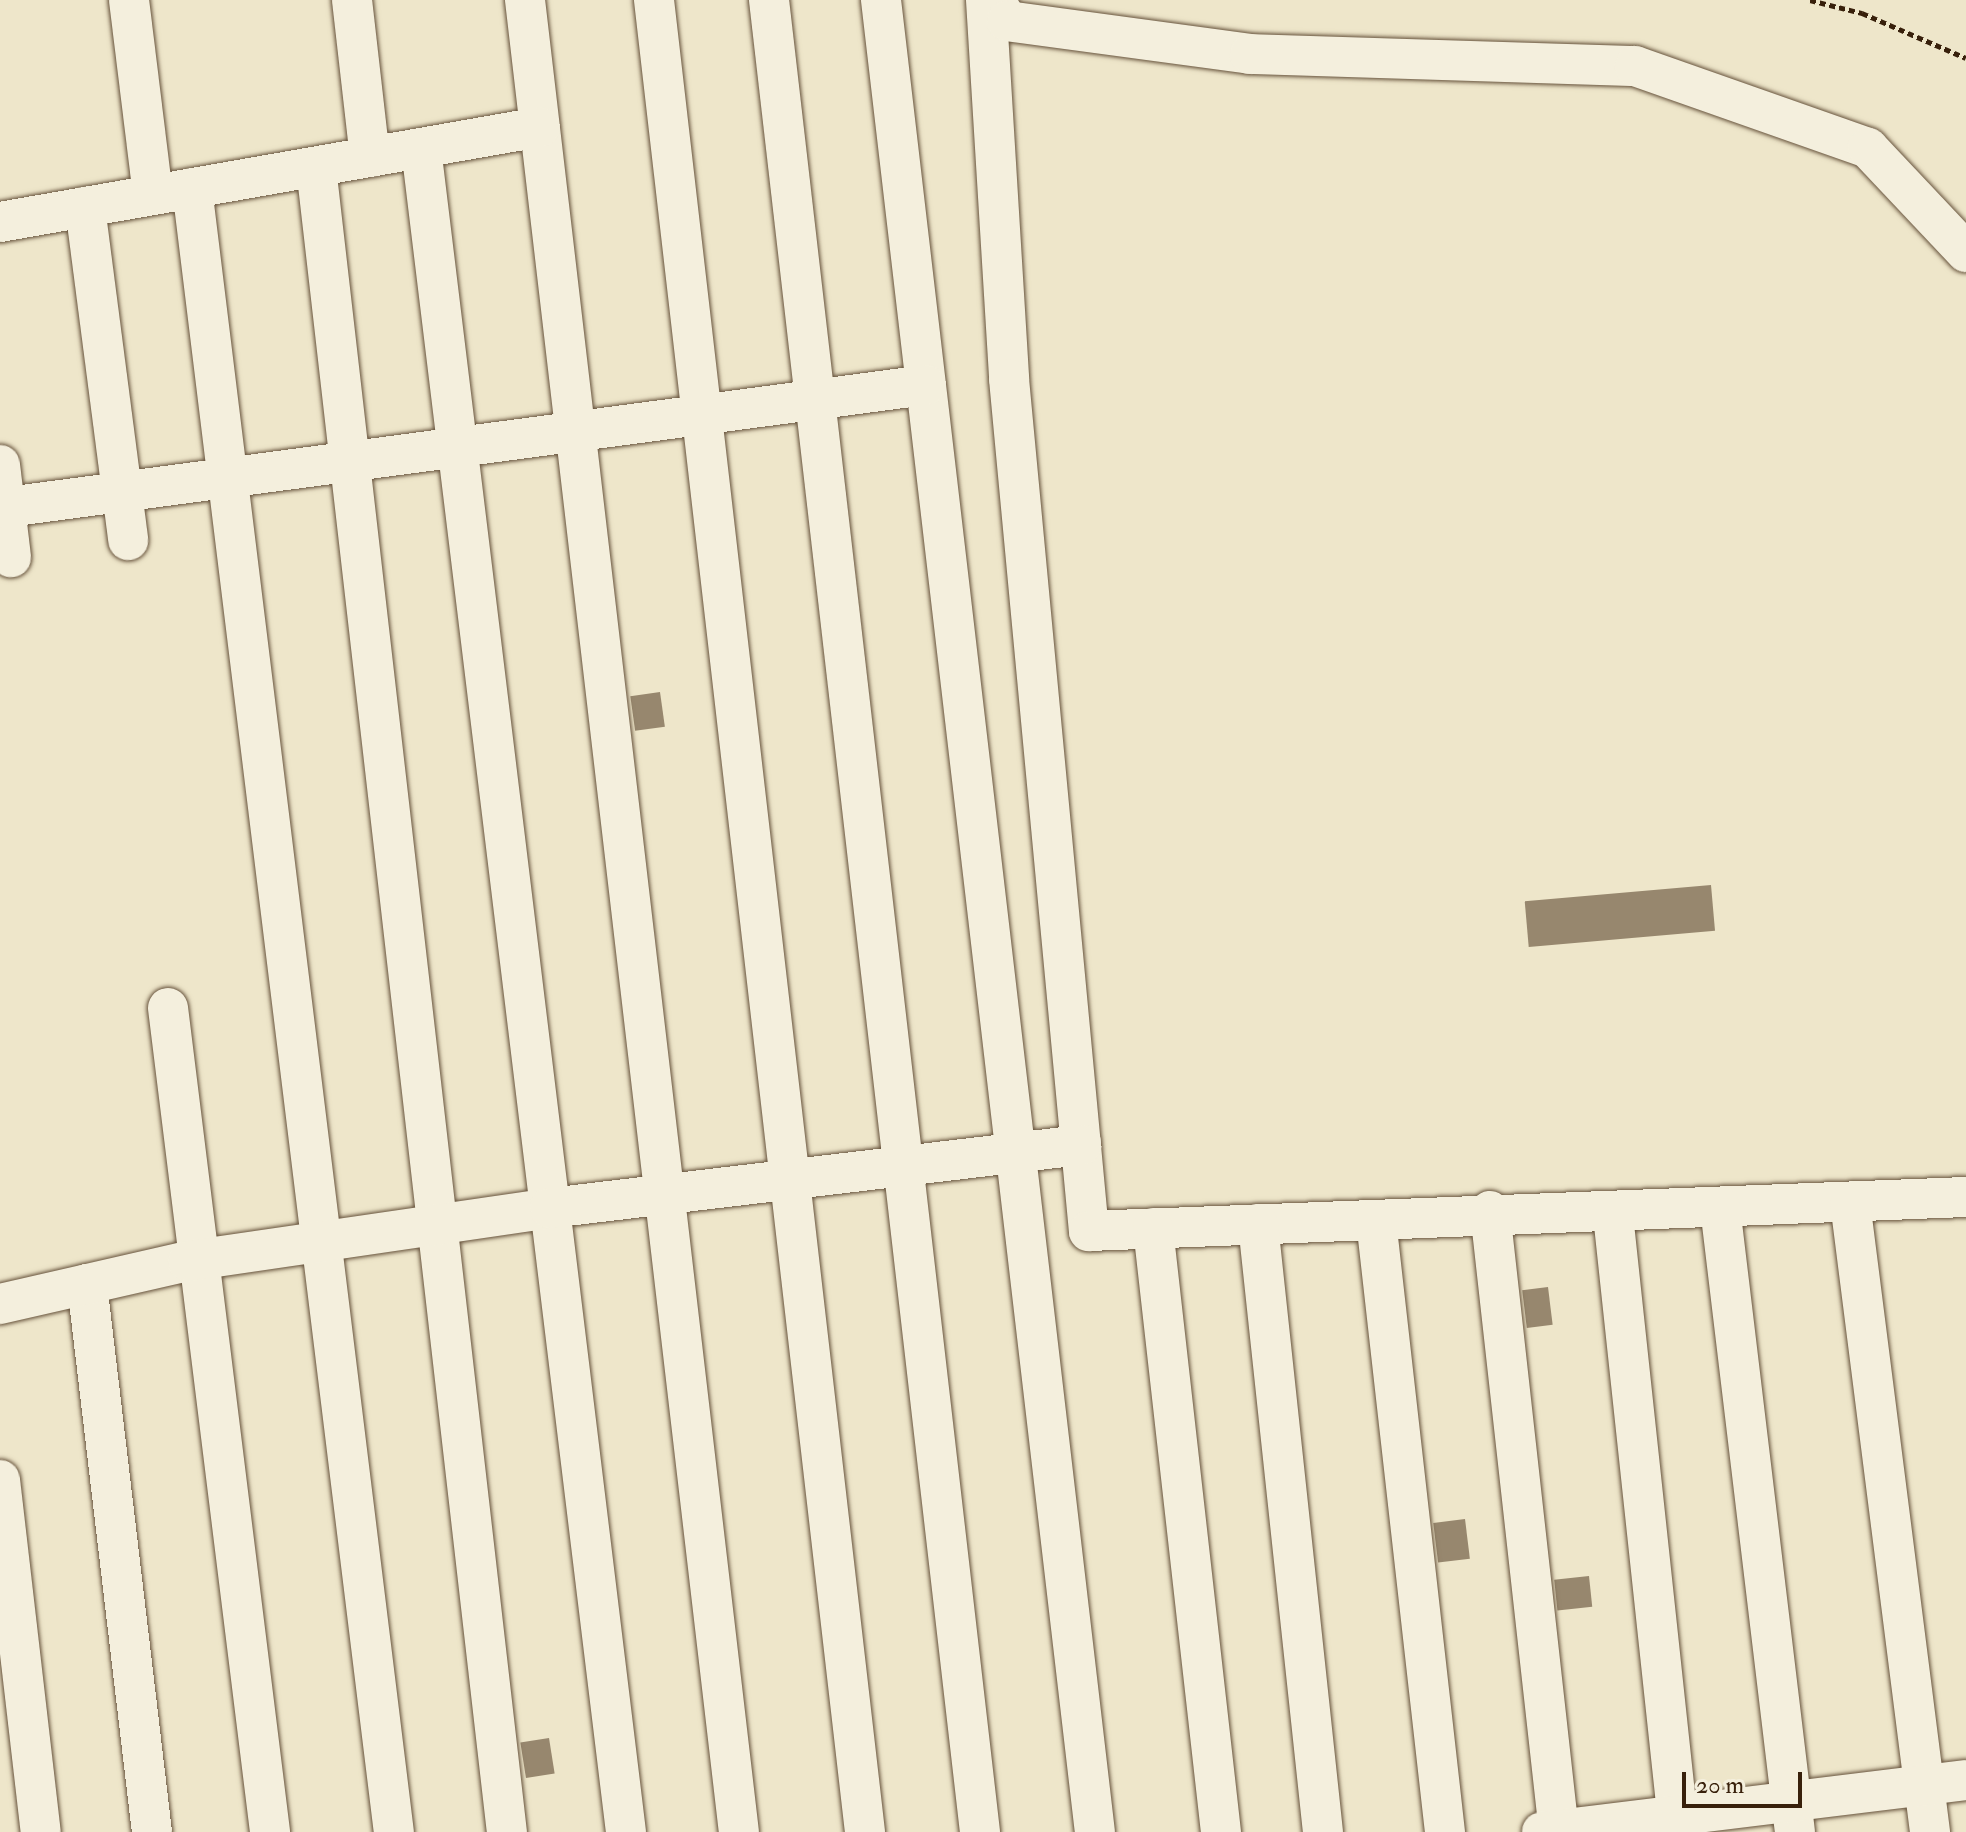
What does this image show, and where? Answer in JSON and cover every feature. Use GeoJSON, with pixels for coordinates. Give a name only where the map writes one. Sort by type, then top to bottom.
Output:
{"type":"FeatureCollection","features":[{"type":"Feature","properties":{"kind":"street"},"geometry":{"type":"LineString","coordinates":[[129,0],[153,195]]}},
{"type":"Feature","properties":{"kind":"street"},"geometry":{"type":"LineString","coordinates":[[352,0],[370,157]]}},
{"type":"Feature","properties":{"kind":"street"},"geometry":{"type":"LineString","coordinates":[[525,0],[739,1832]]}},
{"type":"Feature","properties":{"kind":"street"},"geometry":{"type":"LineString","coordinates":[[654,0],[699,415],[792,1179],[865,1832]]}},
{"type":"Feature","properties":{"kind":"street"},"geometry":{"type":"LineString","coordinates":[[769,0],[980,1832]]}},
{"type":"Feature","properties":{"kind":"street"},"geometry":{"type":"LineString","coordinates":[[881,0],[1095,1832]]}},
{"type":"Feature","properties":{"kind":"street"},"geometry":{"type":"LineString","coordinates":[[986,0],[1009,379],[1089,1231],[1490,1213],[1613,1215],[1720,1207],[1966,1197]]}},
{"type":"Feature","properties":{"kind":"street"},"geometry":{"type":"LineString","coordinates":[[995,0],[1007,21],[1250,54],[1635,66],[1868,148],[1966,252]]}},
{"type":"Feature","properties":{"kind":"street"},"geometry":{"type":"LineString","coordinates":[[0,222],[540,127]]}},
{"type":"Feature","properties":{"kind":"street"},"geometry":{"type":"LineString","coordinates":[[421,148],[626,1832]]}},
{"type":"Feature","properties":{"kind":"street"},"geometry":{"type":"LineString","coordinates":[[316,167],[507,1832]]}},
{"type":"Feature","properties":{"kind":"street"},"geometry":{"type":"LineString","coordinates":[[192,188],[394,1832]]}},
{"type":"Feature","properties":{"kind":"street"},"geometry":{"type":"LineString","coordinates":[[85,207],[128,540]]}},
{"type":"Feature","properties":{"kind":"street"},"geometry":{"type":"LineString","coordinates":[[2,507],[926,385]]}},
{"type":"Feature","properties":{"kind":"street"},"geometry":{"type":"LineString","coordinates":[[0,465],[2,507],[11,557]]}},
{"type":"Feature","properties":{"kind":"street"},"geometry":{"type":"LineString","coordinates":[[168,1008],[270,1832]]}},
{"type":"Feature","properties":{"kind":"street"},"geometry":{"type":"LineString","coordinates":[[0,1304],[199,1260],[550,1208],[1081,1145]]}},
{"type":"Feature","properties":{"kind":"street"},"geometry":{"type":"LineString","coordinates":[[1850,1202],[1930,1832]]}},
{"type":"Feature","properties":{"kind":"street"},"geometry":{"type":"LineString","coordinates":[[1720,1207],[1793,1817]]}},
{"type":"Feature","properties":{"kind":"street"},"geometry":{"type":"LineString","coordinates":[[1490,1213],[1553,1831],[1793,1817],[1924,1785],[1966,1780]]}},
{"type":"Feature","properties":{"kind":"street"},"geometry":{"type":"LineString","coordinates":[[1613,1215],[1678,1824]]}},
{"type":"Feature","properties":{"kind":"street"},"geometry":{"type":"LineString","coordinates":[[1376,1220],[1445,1832]]}},
{"type":"Feature","properties":{"kind":"street"},"geometry":{"type":"LineString","coordinates":[[1258,1224],[1323,1832]]}},
{"type":"Feature","properties":{"kind":"street"},"geometry":{"type":"LineString","coordinates":[[1153,1228],[1221,1832]]}},
{"type":"Feature","properties":{"kind":"street"},"geometry":{"type":"LineString","coordinates":[[87,1284],[152,1832]]}},
{"type":"Feature","properties":{"kind":"street"},"geometry":{"type":"LineString","coordinates":[[0,1480],[41,1832]]}},
{"type":"Feature","properties":{"kind":"path"},"geometry":{"type":"LineString","coordinates":[[1810,0],[1862,13],[1966,58]]}},
{"type":"Feature","properties":{"kind":"building"},"geometry":{"type":"Polygon","coordinates":[[[660,692],[665,727],[635,731],[630,696],[660,692]]]}},
{"type":"Feature","properties":{"kind":"building"},"geometry":{"type":"Polygon","coordinates":[[[1711,885],[1715,931],[1529,947],[1525,901],[1711,885]]]}},
{"type":"Feature","properties":{"kind":"building"},"geometry":{"type":"Polygon","coordinates":[[[1548,1287],[1553,1325],[1527,1328],[1522,1290],[1548,1287]]]}},
{"type":"Feature","properties":{"kind":"building"},"geometry":{"type":"Polygon","coordinates":[[[1465,1519],[1470,1559],[1438,1563],[1433,1523],[1465,1519]]]}},
{"type":"Feature","properties":{"kind":"building"},"geometry":{"type":"Polygon","coordinates":[[[1589,1576],[1592,1607],[1557,1610],[1554,1580],[1589,1576]]]}},
{"type":"Feature","properties":{"kind":"building"},"geometry":{"type":"Polygon","coordinates":[[[549,1738],[555,1774],[526,1778],[520,1743],[549,1738]]]}}]}
